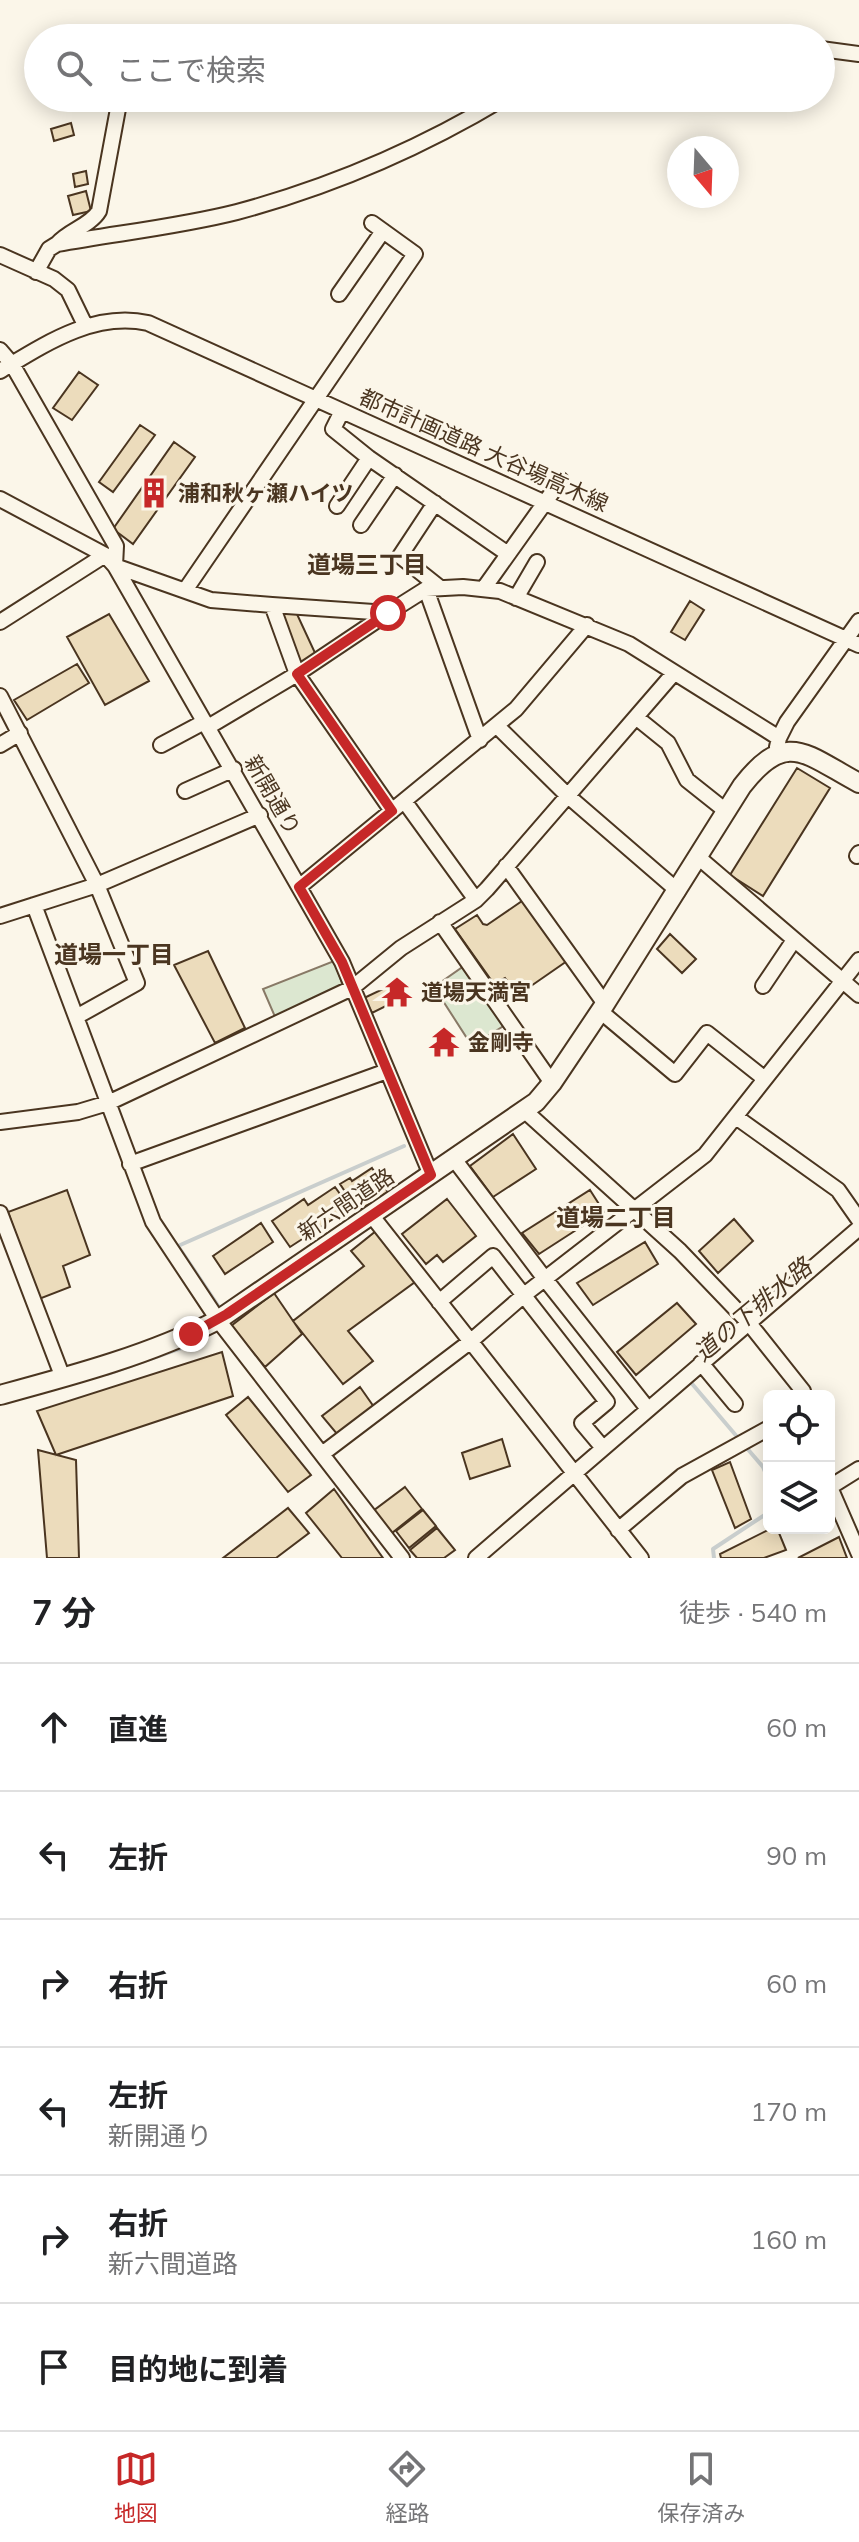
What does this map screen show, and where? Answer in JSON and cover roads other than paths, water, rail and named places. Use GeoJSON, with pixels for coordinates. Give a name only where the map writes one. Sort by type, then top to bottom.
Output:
{"type":"FeatureCollection","features":[{"type":"Feature","properties":{"kind":"main road"},"geometry":{"type":"LineString","coordinates":[[778,746],[800,752],[859,783]]}},
{"type":"Feature","properties":{"kind":"main road","name":"新六間道路"},"geometry":{"type":"LineString","coordinates":[[0,1395],[161,1346],[218,1320],[525,1111],[552,1083],[678,891],[726,811],[760,764],[778,746]]}},
{"type":"Feature","properties":{"kind":"street"},"geometry":{"type":"LineString","coordinates":[[835,51],[859,54]]}},
{"type":"Feature","properties":{"kind":"street"},"geometry":{"type":"LineString","coordinates":[[36,272],[49,249],[66,234],[95,218],[99,211],[117,112]]}},
{"type":"Feature","properties":{"kind":"street"},"geometry":{"type":"LineString","coordinates":[[57,244],[162,228],[221,215],[320,186],[481,112]]}},
{"type":"Feature","properties":{"kind":"street"},"geometry":{"type":"LineString","coordinates":[[186,589],[415,254],[377,227],[339,294]]}},
{"type":"Feature","properties":{"kind":"street"},"geometry":{"type":"LineString","coordinates":[[0,255],[54,279],[68,290],[85,325],[6,367]]}},
{"type":"Feature","properties":{"kind":"street","name":"都市計画道路 大谷場高木線"},"geometry":{"type":"LineString","coordinates":[[85,325],[109,320],[148,323],[853,642]]}},
{"type":"Feature","properties":{"kind":"street","name":"新開通り"},"geometry":{"type":"LineString","coordinates":[[0,350],[6,367],[116,546],[110,560],[334,945],[431,1175]]}},
{"type":"Feature","properties":{"kind":"street"},"geometry":{"type":"LineString","coordinates":[[342,411],[333,429],[369,458],[508,554]]}},
{"type":"Feature","properties":{"kind":"street"},"geometry":{"type":"LineString","coordinates":[[337,506],[369,458]]}},
{"type":"Feature","properties":{"kind":"street"},"geometry":{"type":"LineString","coordinates":[[361,525],[395,475]]}},
{"type":"Feature","properties":{"kind":"street"},"geometry":{"type":"LineString","coordinates":[[484,588],[561,480]]}},
{"type":"Feature","properties":{"kind":"street"},"geometry":{"type":"LineString","coordinates":[[0,499],[110,560],[211,600],[388,613]]}},
{"type":"Feature","properties":{"kind":"street"},"geometry":{"type":"LineString","coordinates":[[435,503],[400,556],[432,588],[480,740]]}},
{"type":"Feature","properties":{"kind":"street"},"geometry":{"type":"LineString","coordinates":[[0,622],[110,560]]}},
{"type":"Feature","properties":{"kind":"street"},"geometry":{"type":"LineString","coordinates":[[516,598],[537,562]]}},
{"type":"Feature","properties":{"kind":"street"},"geometry":{"type":"LineString","coordinates":[[161,745],[297,674],[388,613],[432,588],[484,588],[587,625],[629,644],[778,746],[787,722],[853,642],[859,621]]}},
{"type":"Feature","properties":{"kind":"street"},"geometry":{"type":"LineString","coordinates":[[272,605],[297,674],[392,811]]}},
{"type":"Feature","properties":{"kind":"street"},"geometry":{"type":"LineString","coordinates":[[299,887],[516,709],[587,625]]}},
{"type":"Feature","properties":{"kind":"street"},"geometry":{"type":"LineString","coordinates":[[0,1122],[78,1112],[108,1103],[352,988],[401,948],[476,900],[674,673]]}},
{"type":"Feature","properties":{"kind":"street"},"geometry":{"type":"LineString","coordinates":[[0,698],[97,885],[137,983],[76,1017]]}},
{"type":"Feature","properties":{"kind":"street"},"geometry":{"type":"LineString","coordinates":[[637,718],[668,743],[687,780],[726,811]]}},
{"type":"Feature","properties":{"kind":"street"},"geometry":{"type":"LineString","coordinates":[[497,726],[568,796],[678,891]]}},
{"type":"Feature","properties":{"kind":"street"},"geometry":{"type":"LineString","coordinates":[[0,745],[20,733]]}},
{"type":"Feature","properties":{"kind":"street"},"geometry":{"type":"LineString","coordinates":[[185,791],[234,769]]}},
{"type":"Feature","properties":{"kind":"street"},"geometry":{"type":"LineString","coordinates":[[405,802],[476,900]]}},
{"type":"Feature","properties":{"kind":"street"},"geometry":{"type":"LineString","coordinates":[[0,916],[97,885],[260,815]]}},
{"type":"Feature","properties":{"kind":"street"},"geometry":{"type":"LineString","coordinates":[[698,857],[859,995]]}},
{"type":"Feature","properties":{"kind":"street"},"geometry":{"type":"LineString","coordinates":[[506,866],[602,1008],[675,1074],[707,1033],[765,1079]]}},
{"type":"Feature","properties":{"kind":"street"},"geometry":{"type":"LineString","coordinates":[[34,905],[153,1222],[218,1320],[402,1558]]}},
{"type":"Feature","properties":{"kind":"street"},"geometry":{"type":"LineString","coordinates":[[440,922],[552,1083]]}},
{"type":"Feature","properties":{"kind":"street"},"geometry":{"type":"LineString","coordinates":[[763,986],[794,940]]}},
{"type":"Feature","properties":{"kind":"street"},"geometry":{"type":"LineString","coordinates":[[322,1454],[471,1341],[524,1295],[705,1155],[859,960]]}},
{"type":"Feature","properties":{"kind":"street"},"geometry":{"type":"LineString","coordinates":[[130,1164],[387,1071]]}},
{"type":"Feature","properties":{"kind":"street"},"geometry":{"type":"LineString","coordinates":[[525,1111],[680,1251],[748,1322],[802,1390]]}},
{"type":"Feature","properties":{"kind":"street"},"geometry":{"type":"LineString","coordinates":[[736,1117],[838,1190],[859,1220]]}},
{"type":"Feature","properties":{"kind":"street"},"geometry":{"type":"LineString","coordinates":[[454,1159],[648,1409]]}},
{"type":"Feature","properties":{"kind":"street"},"geometry":{"type":"LineString","coordinates":[[372,1216],[641,1558]]}},
{"type":"Feature","properties":{"kind":"street"},"geometry":{"type":"LineString","coordinates":[[1,1221],[63,1378]]}},
{"type":"Feature","properties":{"kind":"street"},"geometry":{"type":"LineString","coordinates":[[476,1558],[859,1228]]}},
{"type":"Feature","properties":{"kind":"street"},"geometry":{"type":"LineString","coordinates":[[439,1302],[493,1256],[607,1402],[582,1423],[603,1448]]}},
{"type":"Feature","properties":{"kind":"street"},"geometry":{"type":"LineString","coordinates":[[701,1363],[735,1404]]}},
{"type":"Feature","properties":{"kind":"street"},"geometry":{"type":"LineString","coordinates":[[618,1530],[682,1476],[763,1431]]}},
{"type":"Feature","properties":{"kind":"street"},"geometry":{"type":"LineString","coordinates":[[835,1483],[859,1469]]}},
{"type":"Feature","properties":{"kind":"street"},"geometry":{"type":"LineString","coordinates":[[835,1500],[859,1554]]}},
{"type":"Feature","properties":{"kind":"waterway"},"geometry":{"type":"LineString","coordinates":[[221,1310],[178,1246],[404,1146]]}},
{"type":"Feature","properties":{"kind":"waterway","name":"道の下排水路"},"geometry":{"type":"LineString","coordinates":[[612,1432],[812,1260]]}},
{"type":"Feature","properties":{"kind":"waterway"},"geometry":{"type":"LineString","coordinates":[[107,1374],[190,1345],[210,1333]]}},
{"type":"Feature","properties":{"kind":"waterway","name":"道の下排水路"},"geometry":{"type":"LineString","coordinates":[[688,1379],[739,1439]]}},
{"type":"Feature","properties":{"kind":"waterway","name":"道の下排水路"},"geometry":{"type":"LineString","coordinates":[[745,1446],[763,1467]]}},
{"type":"Feature","properties":{"kind":"waterway","name":"道の下排水路"},"geometry":{"type":"LineString","coordinates":[[714,1558],[713,1549],[763,1516]]}},
{"type":"Feature","properties":{"kind":"place","name":"浦和秋ヶ瀬ハイツ"},"geometry":{"type":"Point","coordinates":[154,493]}},
{"type":"Feature","properties":{"kind":"place","name":"道場天満宮"},"geometry":{"type":"Point","coordinates":[397,992]}},
{"type":"Feature","properties":{"kind":"place","name":"金剛寺"},"geometry":{"type":"Point","coordinates":[444,1042]}},
{"type":"Feature","properties":{"kind":"district","name":"道場三丁目"},"geometry":{"type":"Point","coordinates":[367,565]}},
{"type":"Feature","properties":{"kind":"district","name":"道場一丁目"},"geometry":{"type":"Point","coordinates":[114,955]}},
{"type":"Feature","properties":{"kind":"district","name":"道場二丁目"},"geometry":{"type":"Point","coordinates":[616,1218]}}]}
